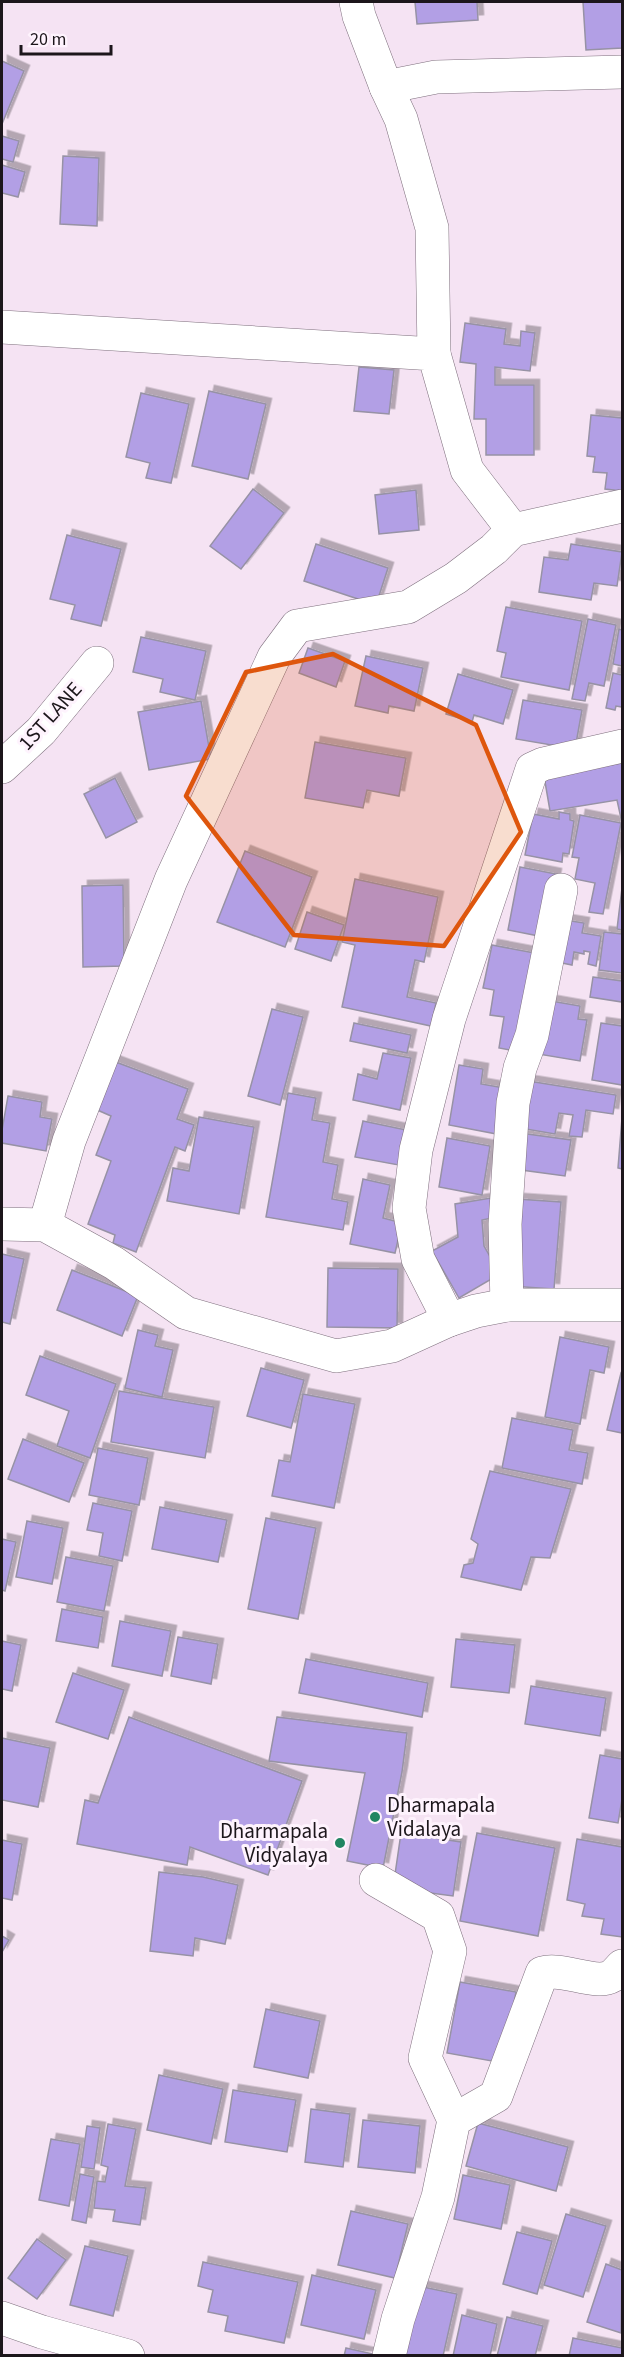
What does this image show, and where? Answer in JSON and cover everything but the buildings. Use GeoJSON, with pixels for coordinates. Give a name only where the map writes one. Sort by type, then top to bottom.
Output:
{"type":"FeatureCollection","features":[{"type":"Feature","properties":{"kind":"street"},"geometry":{"type":"LineString","coordinates":[[356,2],[359,16],[386,87],[401,119],[432,228],[434,354],[467,470],[513,530]]}},
{"type":"Feature","properties":{"kind":"street"},"geometry":{"type":"LineString","coordinates":[[386,87],[436,77],[622,72]]}},
{"type":"Feature","properties":{"kind":"street"},"geometry":{"type":"LineString","coordinates":[[4,334],[434,354]]}},
{"type":"Feature","properties":{"kind":"street"},"geometry":{"type":"LineString","coordinates":[[45,1225],[69,1141],[171,880],[274,657],[297,626],[408,607],[456,578],[494,549],[513,530],[622,506]]}},
{"type":"Feature","properties":{"kind":"street","name":"1ST LANE"},"geometry":{"type":"LineString","coordinates":[[2,767],[41,731],[97,663]]}},
{"type":"Feature","properties":{"kind":"street"},"geometry":{"type":"LineString","coordinates":[[449,1320],[418,1259],[409,1208],[416,1150],[449,1019],[532,769],[543,764],[622,746]]}},
{"type":"Feature","properties":{"kind":"street"},"geometry":{"type":"LineString","coordinates":[[507,1305],[505,1224],[513,1103],[520,1068],[532,1035],[561,891]]}},
{"type":"Feature","properties":{"kind":"street"},"geometry":{"type":"LineString","coordinates":[[2,1224],[45,1225],[114,1263],[186,1312],[336,1356],[392,1346],[449,1320],[476,1311],[507,1305],[622,1305]]}},
{"type":"Feature","properties":{"kind":"street"},"geometry":{"type":"LineString","coordinates":[[376,1880],[438,1916],[450,1951],[425,2058],[454,2120],[438,2197],[398,2319],[389,2355]]}},
{"type":"Feature","properties":{"kind":"street"},"geometry":{"type":"LineString","coordinates":[[454,2120],[496,2096],[542,1973],[552,1970],[600,1979],[611,1976],[622,1966]]}},
{"type":"Feature","properties":{"kind":"street"},"geometry":{"type":"LineString","coordinates":[[2,2318],[42,2332],[128,2355]]}},
{"type":"Feature","properties":{"kind":"highlighted area"},"geometry":{"type":"Polygon","coordinates":[[[333,654],[476,725],[521,832],[444,946],[294,935],[186,796],[246,672],[333,654]]]}},
{"type":"Feature","properties":{"kind":"place","name":"Dharmapala Vidalaya"},"geometry":{"type":"Point","coordinates":[375,1817]}},
{"type":"Feature","properties":{"kind":"place","name":"Dharmapala Vidyalaya"},"geometry":{"type":"Point","coordinates":[340,1843]}}]}
